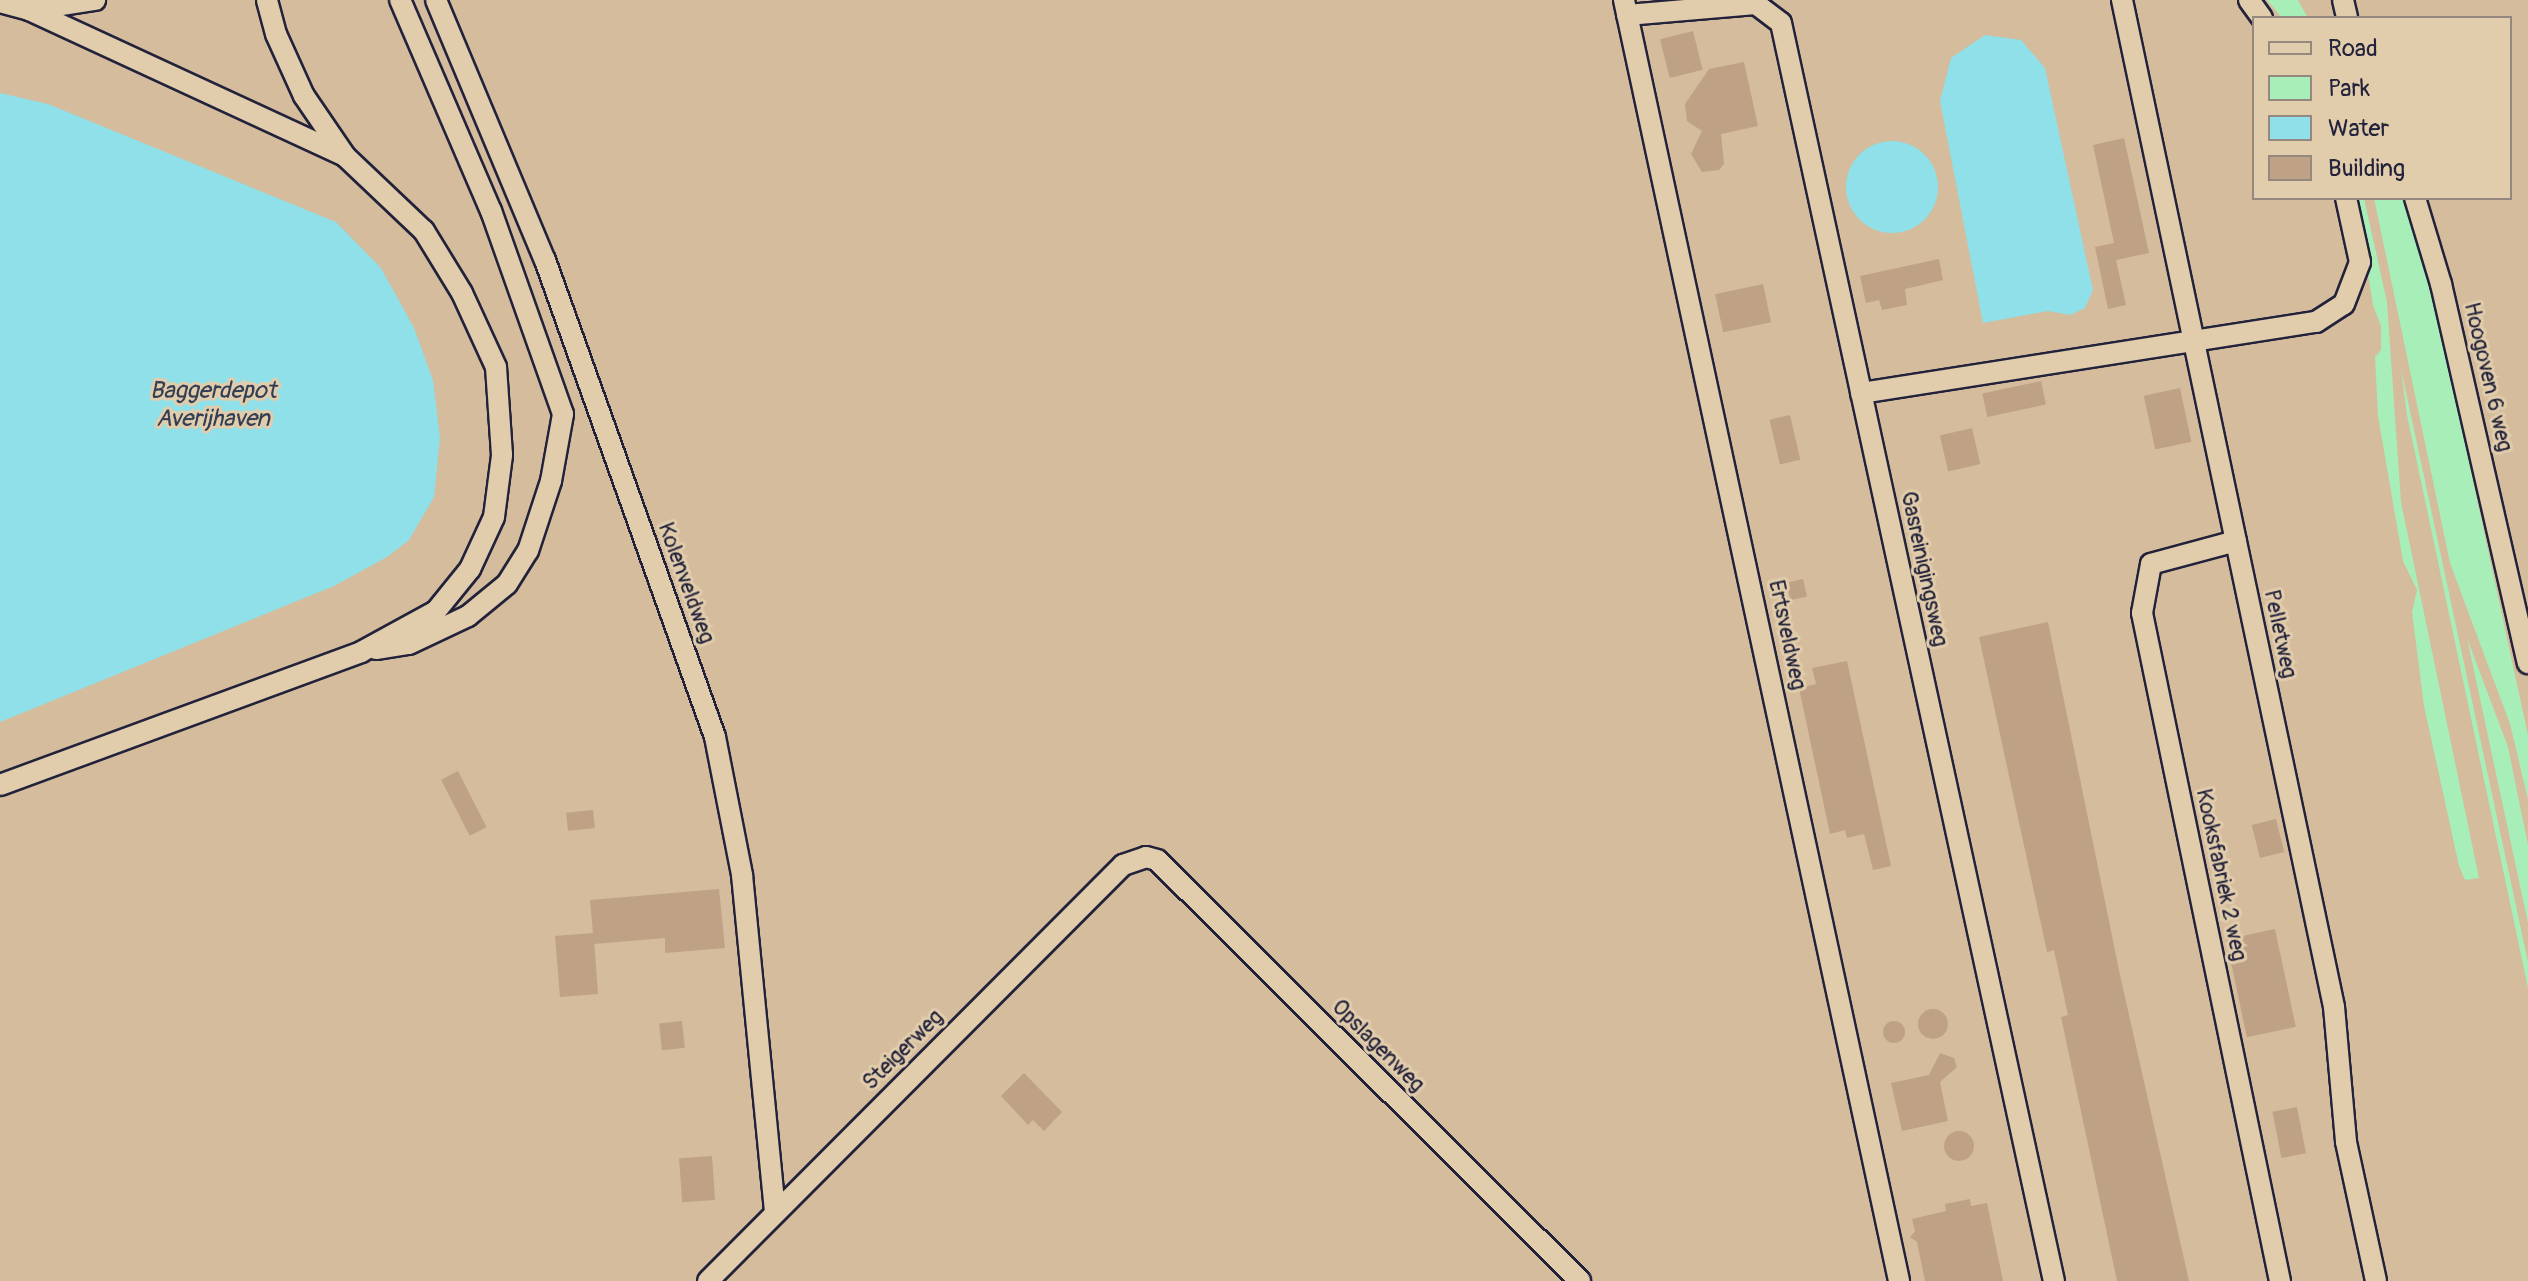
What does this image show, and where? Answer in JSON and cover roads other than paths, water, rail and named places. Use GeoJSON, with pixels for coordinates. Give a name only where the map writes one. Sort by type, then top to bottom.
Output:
{"type":"FeatureCollection","features":[{"type":"Feature","properties":{"kind":"lane"},"geometry":{"type":"LineString","coordinates":[[29,10],[95,0]]}},
{"type":"Feature","properties":{"kind":"lane"},"geometry":{"type":"LineString","coordinates":[[0,785],[361,652],[436,611],[470,569],[494,517],[502,455],[496,367],[462,293],[424,231],[345,156],[304,96],[276,34],[267,0]]}},
{"type":"Feature","properties":{"kind":"lane"},"geometry":{"type":"LineString","coordinates":[[361,652],[409,644],[468,616],[507,584],[528,551],[563,414],[491,211],[400,0]]}},
{"type":"Feature","properties":{"kind":"lane","name":"Kolenveldweg"},"geometry":{"type":"LineString","coordinates":[[436,0],[545,260],[715,737],[742,875],[775,1211]]}},
{"type":"Feature","properties":{"kind":"lane","name":"Pelletweg"},"geometry":{"type":"LineString","coordinates":[[2122,0],[2334,1007],[2346,1142],[2376,1281]]}},
{"type":"Feature","properties":{"kind":"lane"},"geometry":{"type":"LineString","coordinates":[[0,2],[29,10],[345,156]]}},
{"type":"Feature","properties":{"kind":"lane","name":"Gasreinigingsweg"},"geometry":{"type":"LineString","coordinates":[[1626,7],[1756,4],[1781,23],[2054,1281]]}},
{"type":"Feature","properties":{"kind":"lane","name":"Ertsveldweg"},"geometry":{"type":"LineString","coordinates":[[1626,7],[1838,977],[1899,1281]]}},
{"type":"Feature","properties":{"kind":"lane"},"geometry":{"type":"LineString","coordinates":[[1861,393],[2316,322],[2344,304],[2360,262],[2346,200]]}},
{"type":"Feature","properties":{"kind":"lane","name":"Hoogoven 6 weg"},"geometry":{"type":"LineString","coordinates":[[2416,200],[2441,284],[2528,663]]}},
{"type":"Feature","properties":{"kind":"lane","name":"Kooksfabriek 2 weg"},"geometry":{"type":"LineString","coordinates":[[2236,541],[2151,564],[2142,613],[2280,1281]]}},
{"type":"Feature","properties":{"kind":"lane","name":"Steigerweg"},"geometry":{"type":"LineString","coordinates":[[708,1281],[1123,865],[1136,858]]}},
{"type":"Feature","properties":{"kind":"lane","name":"Opslagenweg"},"geometry":{"type":"LineString","coordinates":[[1136,858],[1157,860],[1580,1281]]}},
{"type":"Feature","properties":{"kind":"water"},"geometry":{"type":"Polygon","coordinates":[[[1985,35],[2021,40],[2045,68],[2093,290],[2085,308],[2070,315],[2048,311],[1983,323],[1940,101],[1951,58],[1985,35]]]}},
{"type":"Feature","properties":{"kind":"water","name":"Baggerdepot Averijhaven"},"geometry":{"type":"Polygon","coordinates":[[[0,93],[48,104],[336,222],[381,268],[414,328],[433,380],[440,438],[434,497],[409,540],[387,557],[334,586],[0,722],[0,93]]]}},
{"type":"Feature","properties":{"kind":"water"},"geometry":{"type":"Polygon","coordinates":[[[1892,141],[1909,145],[1924,155],[1934,170],[1938,187],[1934,204],[1924,219],[1909,229],[1892,233],[1875,229],[1860,219],[1850,204],[1846,187],[1850,170],[1860,155],[1875,145],[1892,141]]]}}]}
